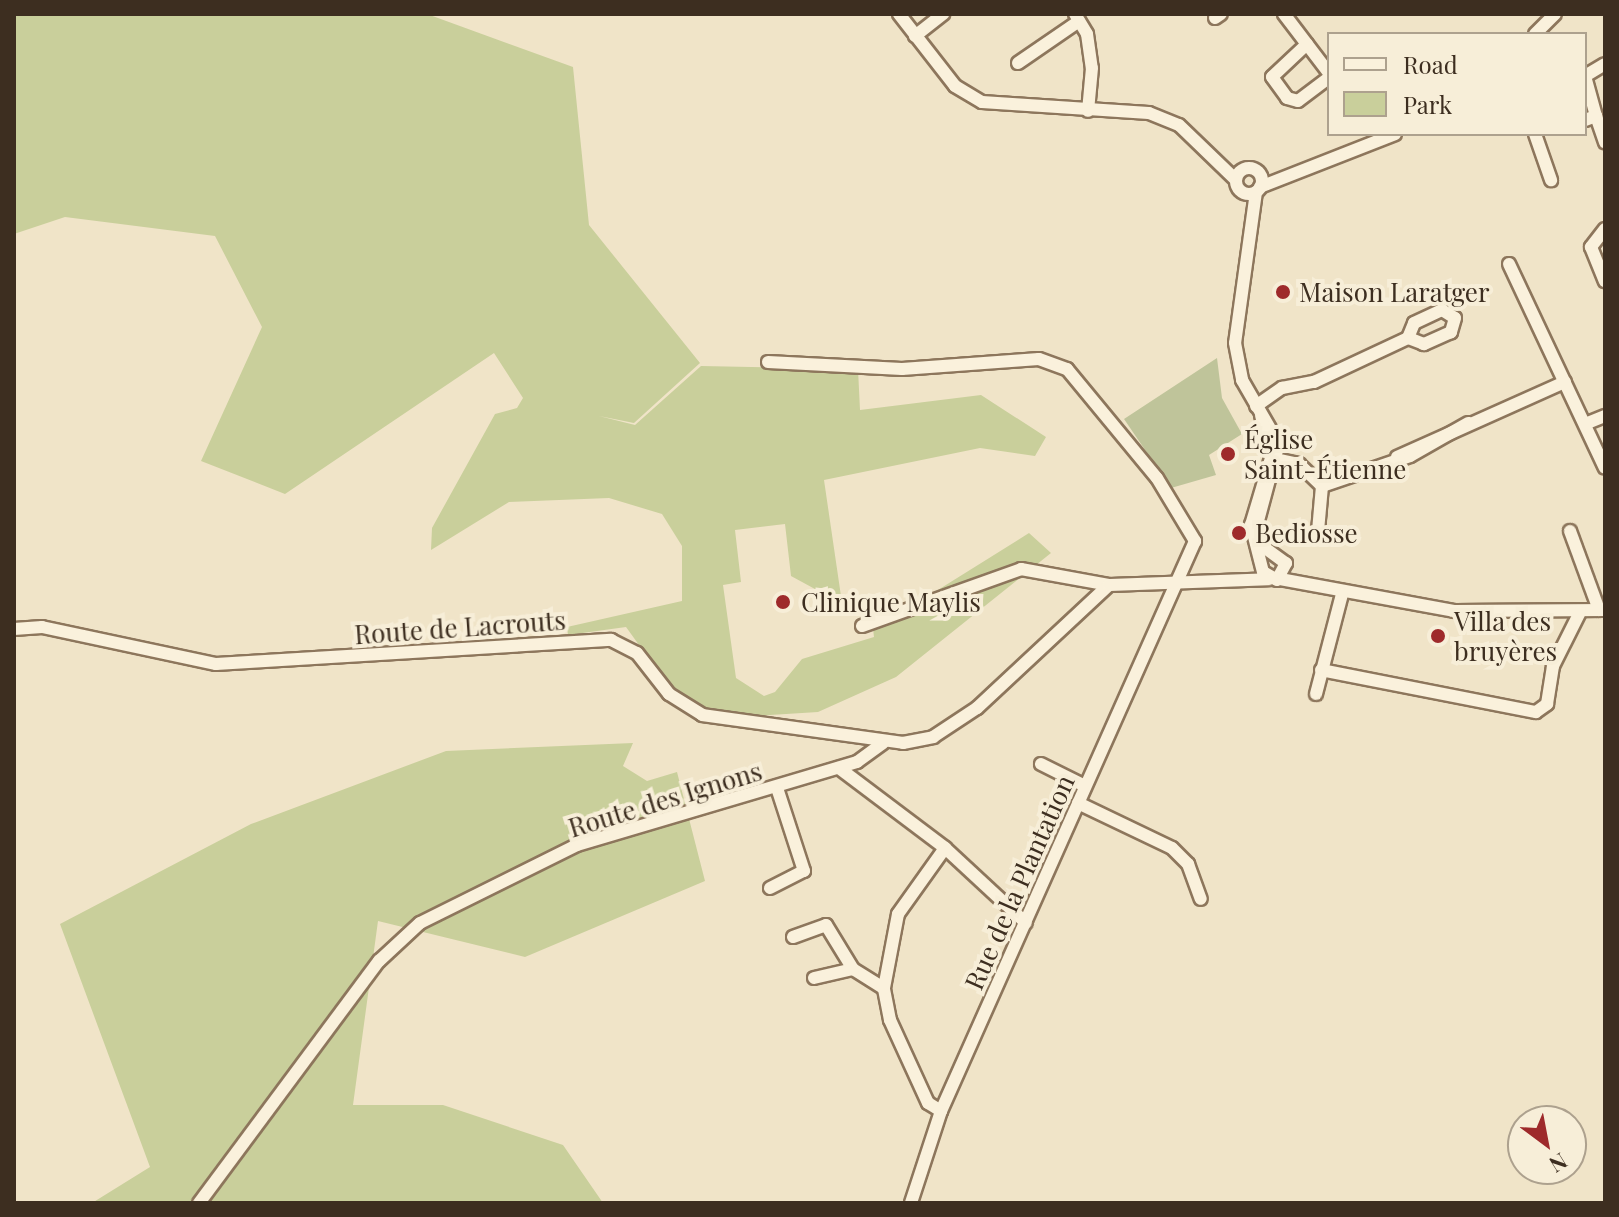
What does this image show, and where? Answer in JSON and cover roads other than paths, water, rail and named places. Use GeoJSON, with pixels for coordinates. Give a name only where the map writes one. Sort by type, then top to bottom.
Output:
{"type":"FeatureCollection","features":[{"type":"Feature","properties":{"kind":"street"},"geometry":{"type":"LineString","coordinates":[[899,14],[955,86],[982,102],[1149,113],[1179,125],[1239,174],[1259,184]]}},
{"type":"Feature","properties":{"kind":"street"},"geometry":{"type":"LineString","coordinates":[[915,36],[943,14]]}},
{"type":"Feature","properties":{"kind":"street"},"geometry":{"type":"LineString","coordinates":[[1284,14],[1327,72]]}},
{"type":"Feature","properties":{"kind":"street"},"geometry":{"type":"LineString","coordinates":[[1537,32],[1555,14]]}},
{"type":"Feature","properties":{"kind":"street"},"geometry":{"type":"LineString","coordinates":[[1018,63],[1077,17],[1092,68],[1088,111]]}},
{"type":"Feature","properties":{"kind":"street"},"geometry":{"type":"LineString","coordinates":[[1307,44],[1272,77],[1287,98],[1298,101],[1327,77]]}},
{"type":"Feature","properties":{"kind":"street"},"geometry":{"type":"LineString","coordinates":[[1587,75],[1605,64]]}},
{"type":"Feature","properties":{"kind":"street"},"geometry":{"type":"LineString","coordinates":[[1587,93],[1590,118],[1605,142]]}},
{"type":"Feature","properties":{"kind":"street"},"geometry":{"type":"LineString","coordinates":[[1241,192],[1390,136]]}},
{"type":"Feature","properties":{"kind":"street"},"geometry":{"type":"LineString","coordinates":[[1538,136],[1551,180]]}},
{"type":"Feature","properties":{"kind":"street"},"geometry":{"type":"LineString","coordinates":[[1239,174],[1251,247]]}},
{"type":"Feature","properties":{"kind":"street"},"geometry":{"type":"LineString","coordinates":[[1259,184],[1235,343],[1274,459],[1258,521],[1274,556],[1272,572]]}},
{"type":"Feature","properties":{"kind":"street"},"geometry":{"type":"LineString","coordinates":[[1605,229],[1591,247],[1605,281]]}},
{"type":"Feature","properties":{"kind":"street"},"geometry":{"type":"LineString","coordinates":[[1509,264],[1605,468]]}},
{"type":"Feature","properties":{"kind":"street"},"geometry":{"type":"LineString","coordinates":[[1258,410],[1282,388],[1314,382],[1408,338]]}},
{"type":"Feature","properties":{"kind":"street","name":"Rue de la Plantation"},"geometry":{"type":"LineString","coordinates":[[768,362],[902,369],[1039,359],[1067,369],[1091,391],[1190,526],[1195,541],[941,1111],[911,1203]]}},
{"type":"Feature","properties":{"kind":"street"},"geometry":{"type":"LineString","coordinates":[[1322,486],[1463,432],[1468,423],[1565,382]]}},
{"type":"Feature","properties":{"kind":"street"},"geometry":{"type":"LineString","coordinates":[[1585,424],[1605,416]]}},
{"type":"Feature","properties":{"kind":"street"},"geometry":{"type":"LineString","coordinates":[[1274,459],[1299,464],[1322,486]]}},
{"type":"Feature","properties":{"kind":"street"},"geometry":{"type":"LineString","coordinates":[[1274,459],[1251,519],[1272,572],[1313,589],[1455,611],[1602,610],[1570,531]]}},
{"type":"Feature","properties":{"kind":"street"},"geometry":{"type":"LineString","coordinates":[[1318,531],[1322,486]]}},
{"type":"Feature","properties":{"kind":"street"},"geometry":{"type":"LineString","coordinates":[[1272,572],[1274,556]]}},
{"type":"Feature","properties":{"kind":"street"},"geometry":{"type":"LineString","coordinates":[[862,626],[1021,569],[1109,585],[1177,581],[1251,583],[1272,572]]}},
{"type":"Feature","properties":{"kind":"street","name":"Route des Ignons"},"geometry":{"type":"LineString","coordinates":[[199,1203],[379,961],[420,923],[577,845],[777,788],[873,756],[883,743],[918,741],[952,726],[1109,585]]}},
{"type":"Feature","properties":{"kind":"street"},"geometry":{"type":"LineString","coordinates":[[1316,694],[1342,594]]}},
{"type":"Feature","properties":{"kind":"street"},"geometry":{"type":"LineString","coordinates":[[1321,670],[1536,712],[1547,704],[1553,666],[1580,612]]}},
{"type":"Feature","properties":{"kind":"street","name":"Route de Lacrouts"},"geometry":{"type":"LineString","coordinates":[[14,629],[42,627],[216,664],[611,640],[637,653],[669,694],[702,715],[883,743]]}},
{"type":"Feature","properties":{"kind":"street"},"geometry":{"type":"LineString","coordinates":[[1041,764],[1085,786]]}},
{"type":"Feature","properties":{"kind":"street"},"geometry":{"type":"LineString","coordinates":[[839,768],[945,848],[1026,923]]}},
{"type":"Feature","properties":{"kind":"street"},"geometry":{"type":"LineString","coordinates":[[770,888],[804,871],[777,788]]}},
{"type":"Feature","properties":{"kind":"street"},"geometry":{"type":"LineString","coordinates":[[1078,803],[1172,848],[1188,864],[1201,899]]}},
{"type":"Feature","properties":{"kind":"street"},"geometry":{"type":"LineString","coordinates":[[941,1111],[928,1103],[896,1034],[884,988],[898,914],[945,848]]}},
{"type":"Feature","properties":{"kind":"street"},"geometry":{"type":"LineString","coordinates":[[793,937],[826,925],[853,969],[884,988]]}},
{"type":"Feature","properties":{"kind":"street"},"geometry":{"type":"LineString","coordinates":[[814,978],[853,969]]}},
{"type":"Feature","properties":{"kind":"place","name":"Maison Laratger"},"geometry":{"type":"Point","coordinates":[1283,292]}},
{"type":"Feature","properties":{"kind":"place","name":"Église Saint-Étienne"},"geometry":{"type":"Point","coordinates":[1228,454]}},
{"type":"Feature","properties":{"kind":"place","name":"Bediosse"},"geometry":{"type":"Point","coordinates":[1239,533]}},
{"type":"Feature","properties":{"kind":"place","name":"Clinique Maylis"},"geometry":{"type":"Point","coordinates":[783,602]}},
{"type":"Feature","properties":{"kind":"place","name":"Villa des bruyères"},"geometry":{"type":"Point","coordinates":[1438,636]}}]}
